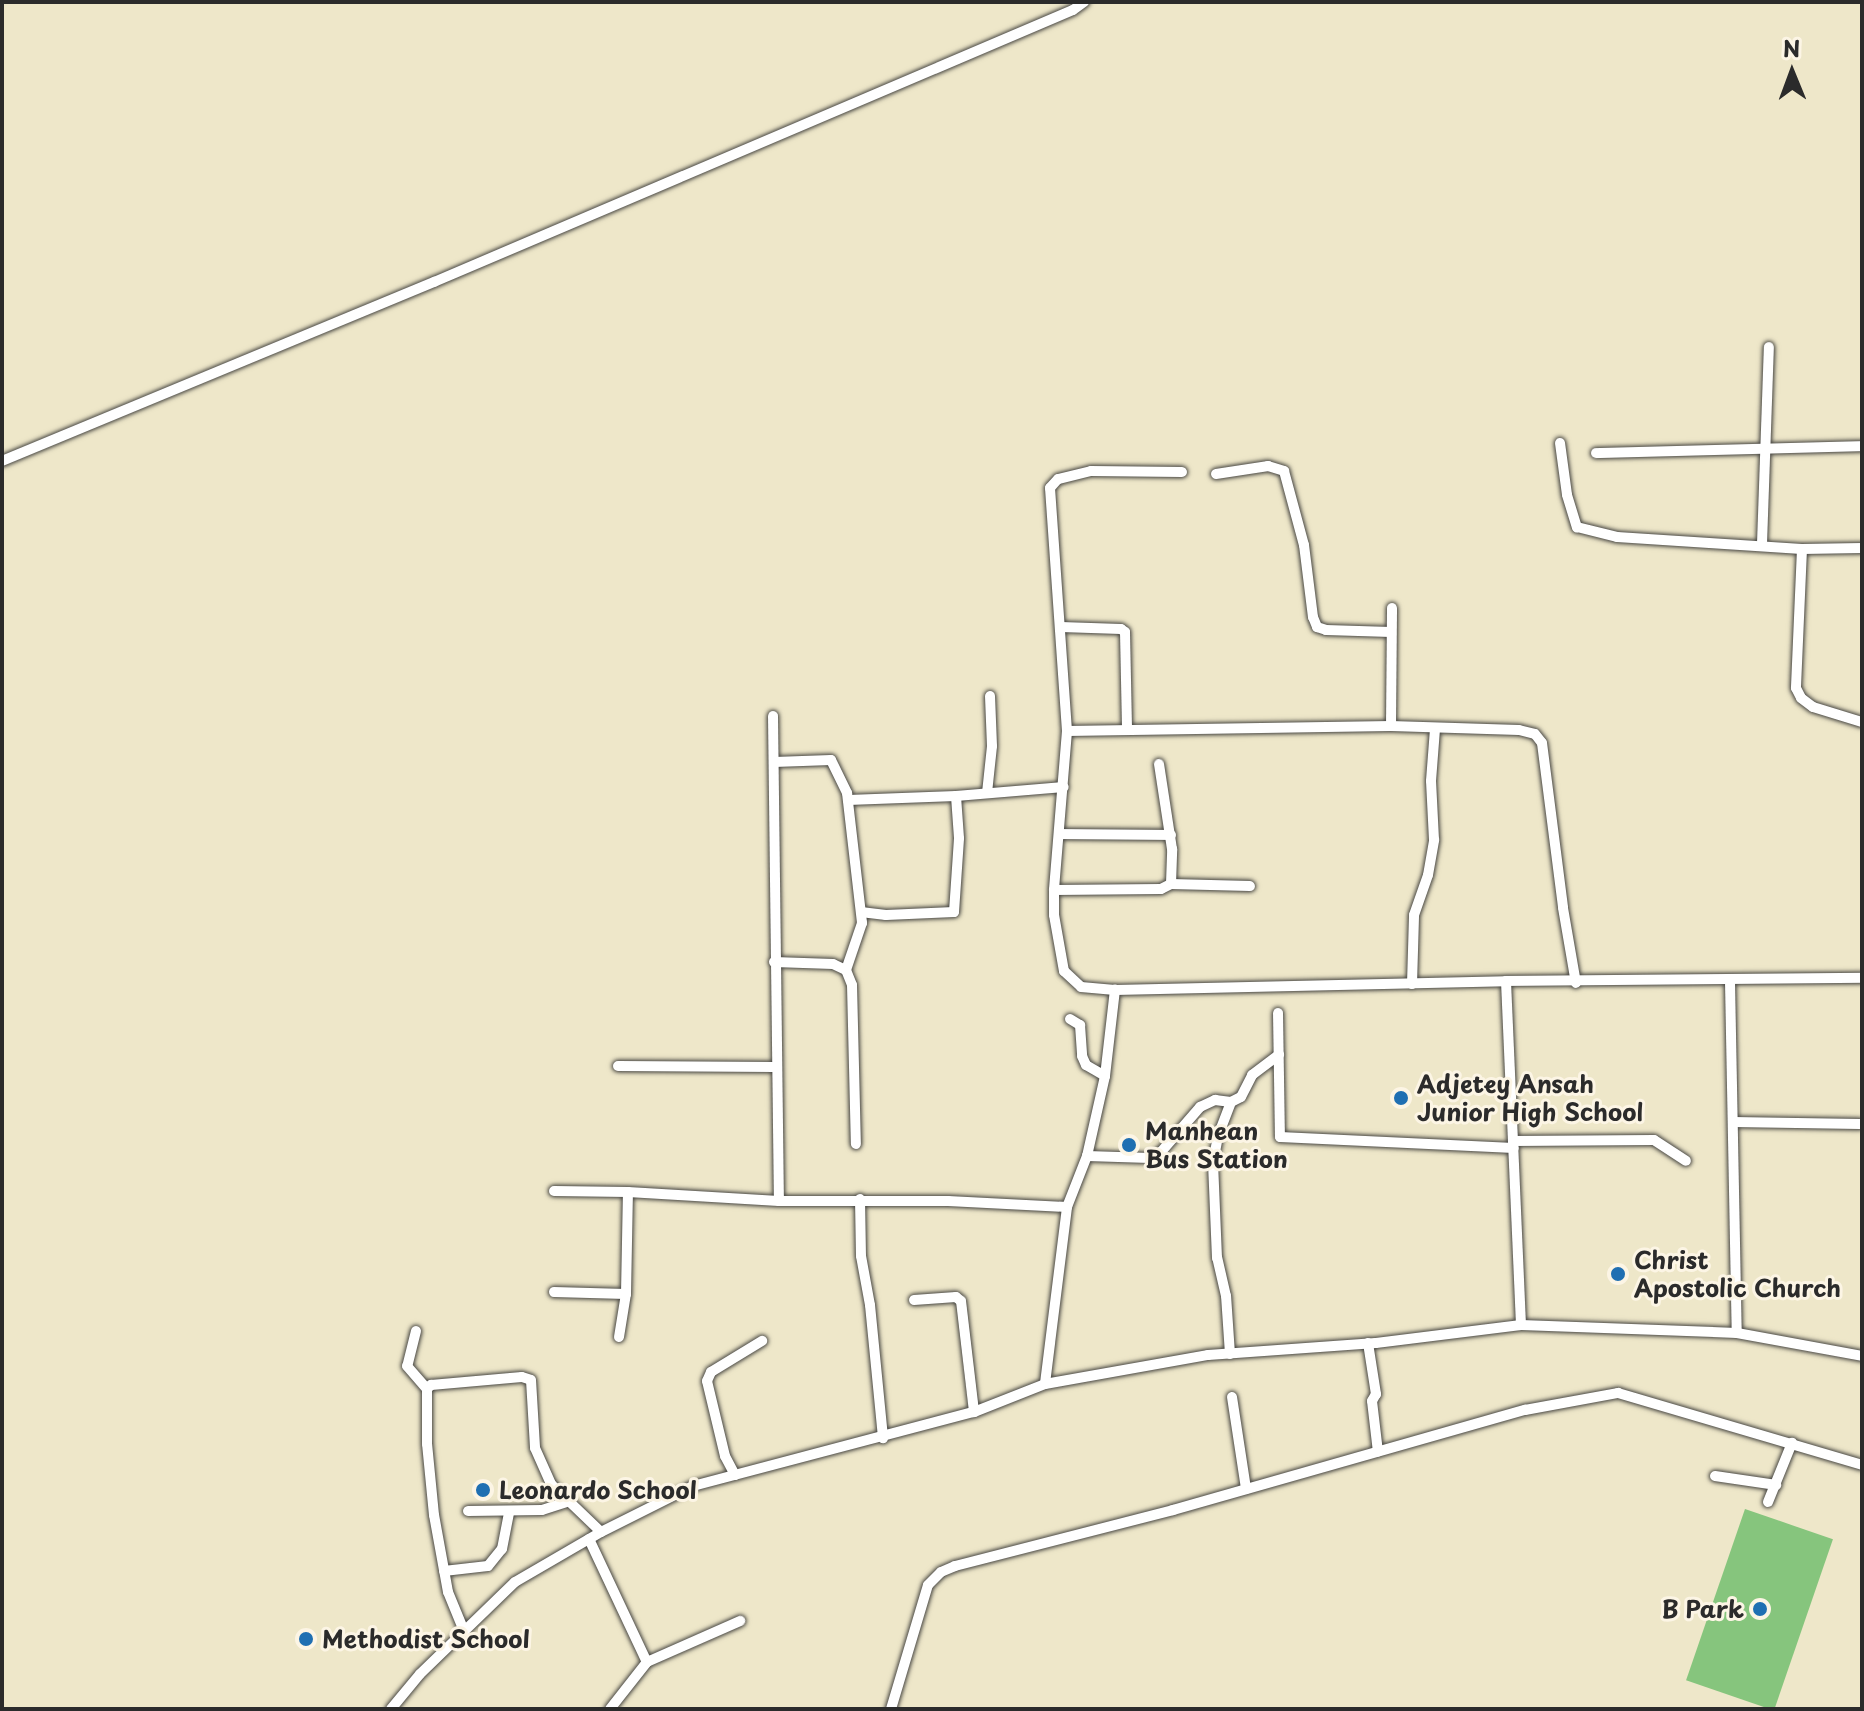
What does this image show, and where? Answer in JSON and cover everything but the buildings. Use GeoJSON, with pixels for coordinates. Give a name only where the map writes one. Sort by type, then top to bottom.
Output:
{"type":"FeatureCollection","features":[{"type":"Feature","properties":{"kind":"street"},"geometry":{"type":"LineString","coordinates":[[2,461],[448,276],[1073,10],[1084,2]]}},
{"type":"Feature","properties":{"kind":"street"},"geometry":{"type":"LineString","coordinates":[[1762,544],[1769,347]]}},
{"type":"Feature","properties":{"kind":"street"},"geometry":{"type":"LineString","coordinates":[[1560,443],[1567,495],[1577,527],[1617,537],[1762,544],[1802,549],[1862,548]]}},
{"type":"Feature","properties":{"kind":"street"},"geometry":{"type":"LineString","coordinates":[[1596,453],[1862,446]]}},
{"type":"Feature","properties":{"kind":"street"},"geometry":{"type":"LineString","coordinates":[[1216,474],[1268,466],[1284,471],[1304,545],[1317,627],[1391,632]]}},
{"type":"Feature","properties":{"kind":"street"},"geometry":{"type":"LineString","coordinates":[[1182,472],[1091,471],[1058,479],[1050,488],[1067,731],[1054,915],[1064,971],[1081,987],[1115,990],[1506,981],[1730,982],[1862,978]]}},
{"type":"Feature","properties":{"kind":"street"},"geometry":{"type":"LineString","coordinates":[[1802,549],[1796,688],[1801,698],[1813,707],[1862,722]]}},
{"type":"Feature","properties":{"kind":"street"},"geometry":{"type":"LineString","coordinates":[[1391,726],[1392,608]]}},
{"type":"Feature","properties":{"kind":"street"},"geometry":{"type":"LineString","coordinates":[[1061,627],[1121,629],[1125,632],[1127,729]]}},
{"type":"Feature","properties":{"kind":"street"},"geometry":{"type":"LineString","coordinates":[[987,793],[992,746],[990,696]]}},
{"type":"Feature","properties":{"kind":"street"},"geometry":{"type":"LineString","coordinates":[[773,716],[779,1201]]}},
{"type":"Feature","properties":{"kind":"street"},"geometry":{"type":"LineString","coordinates":[[1067,731],[1391,726],[1519,730],[1535,734],[1542,743],[1576,983]]}},
{"type":"Feature","properties":{"kind":"street"},"geometry":{"type":"LineString","coordinates":[[1412,984],[1414,915],[1432,860],[1434,840],[1431,781],[1435,729]]}},
{"type":"Feature","properties":{"kind":"street"},"geometry":{"type":"LineString","coordinates":[[774,762],[831,760],[848,800],[862,923],[846,970],[852,985],[856,1144]]}},
{"type":"Feature","properties":{"kind":"street"},"geometry":{"type":"LineString","coordinates":[[1159,764],[1171,835],[1171,884]]}},
{"type":"Feature","properties":{"kind":"street"},"geometry":{"type":"LineString","coordinates":[[848,800],[956,796],[1064,787]]}},
{"type":"Feature","properties":{"kind":"street"},"geometry":{"type":"LineString","coordinates":[[861,912],[886,915],[954,912],[959,838],[956,796]]}},
{"type":"Feature","properties":{"kind":"street"},"geometry":{"type":"LineString","coordinates":[[1060,834],[1171,835]]}},
{"type":"Feature","properties":{"kind":"street"},"geometry":{"type":"LineString","coordinates":[[1054,890],[1161,889],[1171,884],[1250,886]]}},
{"type":"Feature","properties":{"kind":"street"},"geometry":{"type":"LineString","coordinates":[[774,962],[833,964],[846,970]]}},
{"type":"Feature","properties":{"kind":"street"},"geometry":{"type":"LineString","coordinates":[[1506,981],[1521,1325]]}},
{"type":"Feature","properties":{"kind":"street"},"geometry":{"type":"LineString","coordinates":[[1730,982],[1737,1333]]}},
{"type":"Feature","properties":{"kind":"street"},"geometry":{"type":"LineString","coordinates":[[1045,1384],[1067,1207],[1087,1156],[1105,1076],[1115,990]]}},
{"type":"Feature","properties":{"kind":"street"},"geometry":{"type":"LineString","coordinates":[[1278,1013],[1280,1137],[1514,1144],[1654,1140],[1686,1161]]}},
{"type":"Feature","properties":{"kind":"street"},"geometry":{"type":"LineString","coordinates":[[1070,1019],[1080,1025],[1082,1056],[1086,1065],[1105,1076]]}},
{"type":"Feature","properties":{"kind":"street"},"geometry":{"type":"LineString","coordinates":[[1087,1156],[1150,1158],[1161,1152],[1206,1103],[1231,1102],[1247,1090],[1252,1075],[1279,1055]]}},
{"type":"Feature","properties":{"kind":"street"},"geometry":{"type":"LineString","coordinates":[[618,1066],[775,1067]]}},
{"type":"Feature","properties":{"kind":"street"},"geometry":{"type":"LineString","coordinates":[[1230,1354],[1226,1296],[1217,1258],[1213,1162],[1231,1102]]}},
{"type":"Feature","properties":{"kind":"street"},"geometry":{"type":"LineString","coordinates":[[1733,1122],[1860,1124]]}},
{"type":"Feature","properties":{"kind":"street"},"geometry":{"type":"LineString","coordinates":[[554,1191],[779,1201],[860,1199],[1067,1207]]}},
{"type":"Feature","properties":{"kind":"street"},"geometry":{"type":"LineString","coordinates":[[619,1337],[626,1294],[628,1192]]}},
{"type":"Feature","properties":{"kind":"street"},"geometry":{"type":"LineString","coordinates":[[860,1199],[861,1256],[870,1305],[883,1438]]}},
{"type":"Feature","properties":{"kind":"street"},"geometry":{"type":"LineString","coordinates":[[554,1292],[626,1294]]}},
{"type":"Feature","properties":{"kind":"street"},"geometry":{"type":"LineString","coordinates":[[914,1300],[956,1297],[961,1301],[974,1412]]}},
{"type":"Feature","properties":{"kind":"street"},"geometry":{"type":"LineString","coordinates":[[391,1709],[420,1674],[515,1582],[601,1532],[693,1486],[974,1412],[1045,1384],[1230,1354],[1368,1343],[1521,1325],[1737,1333],[1862,1356]]}},
{"type":"Feature","properties":{"kind":"street"},"geometry":{"type":"LineString","coordinates":[[416,1331],[407,1366],[427,1389],[427,1444],[434,1515],[444,1571],[464,1631]]}},
{"type":"Feature","properties":{"kind":"street"},"geometry":{"type":"LineString","coordinates":[[735,1475],[725,1456],[707,1381],[711,1372],[762,1341]]}},
{"type":"Feature","properties":{"kind":"street"},"geometry":{"type":"LineString","coordinates":[[1368,1343],[1376,1394],[1372,1401],[1378,1452]]}},
{"type":"Feature","properties":{"kind":"street"},"geometry":{"type":"LineString","coordinates":[[427,1389],[436,1384],[522,1377],[531,1380],[535,1448],[551,1484],[567,1502],[584,1512],[601,1532]]}},
{"type":"Feature","properties":{"kind":"street"},"geometry":{"type":"LineString","coordinates":[[891,1709],[928,1585],[941,1572],[982,1558],[1246,1489],[1525,1410],[1618,1393],[1862,1465]]}},
{"type":"Feature","properties":{"kind":"street"},"geometry":{"type":"LineString","coordinates":[[1232,1397],[1246,1489]]}},
{"type":"Feature","properties":{"kind":"street"},"geometry":{"type":"LineString","coordinates":[[1768,1502],[1792,1443]]}},
{"type":"Feature","properties":{"kind":"street"},"geometry":{"type":"LineString","coordinates":[[1715,1476],[1776,1485]]}},
{"type":"Feature","properties":{"kind":"street"},"geometry":{"type":"LineString","coordinates":[[468,1511],[554,1509],[567,1502]]}},
{"type":"Feature","properties":{"kind":"street"},"geometry":{"type":"LineString","coordinates":[[444,1571],[488,1566],[502,1549],[509,1512]]}},
{"type":"Feature","properties":{"kind":"street"},"geometry":{"type":"LineString","coordinates":[[589,1539],[647,1662]]}},
{"type":"Feature","properties":{"kind":"street"},"geometry":{"type":"LineString","coordinates":[[610,1709],[647,1662],[740,1621]]}},
{"type":"Feature","properties":{"kind":"green space","name":"B Park"},"geometry":{"type":"Polygon","coordinates":[[[1745,1509],[1833,1539],[1774,1709],[1686,1680],[1745,1509]]]}},
{"type":"Feature","properties":{"kind":"place","name":"Adjetey Ansah Junior High School"},"geometry":{"type":"Point","coordinates":[1401,1098]}},
{"type":"Feature","properties":{"kind":"place","name":"Manhean Bus Station"},"geometry":{"type":"Point","coordinates":[1129,1145]}},
{"type":"Feature","properties":{"kind":"place","name":"Christ Apostolic Church"},"geometry":{"type":"Point","coordinates":[1618,1274]}},
{"type":"Feature","properties":{"kind":"place","name":"Leonardo School"},"geometry":{"type":"Point","coordinates":[483,1490]}},
{"type":"Feature","properties":{"kind":"place","name":"B Park"},"geometry":{"type":"Point","coordinates":[1760,1609]}},
{"type":"Feature","properties":{"kind":"place","name":"Methodist School"},"geometry":{"type":"Point","coordinates":[306,1639]}}]}
